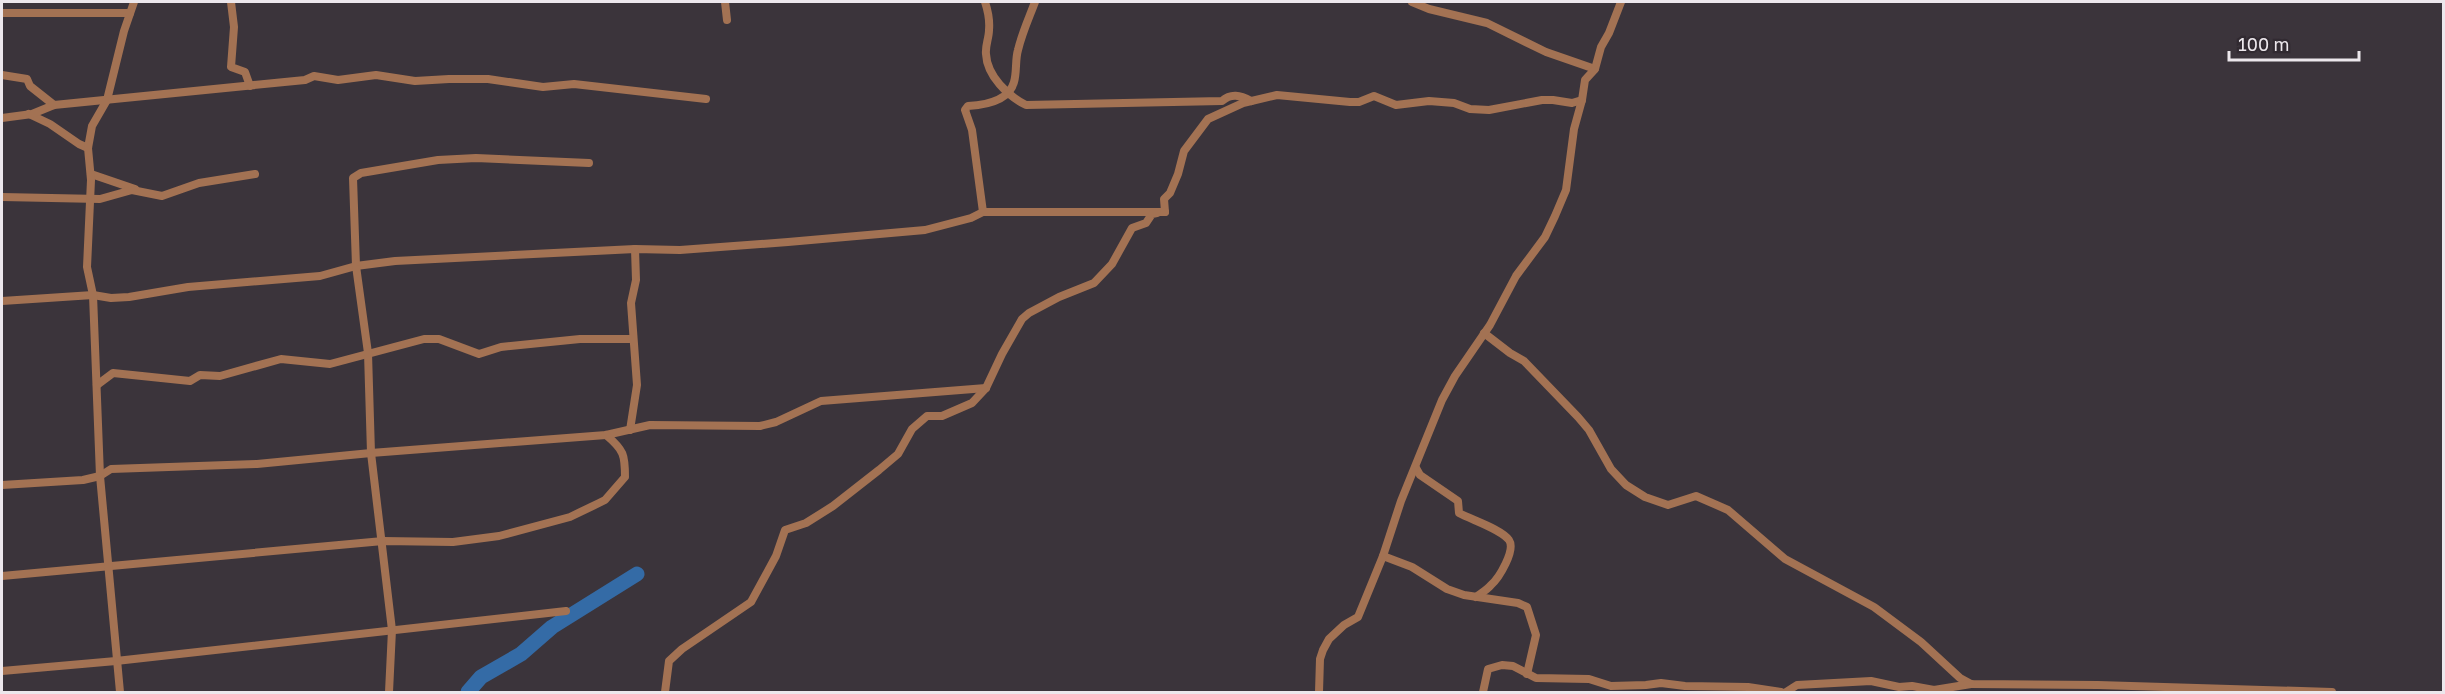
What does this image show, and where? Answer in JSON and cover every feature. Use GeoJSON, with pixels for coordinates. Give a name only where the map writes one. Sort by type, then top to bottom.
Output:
{"type":"FeatureCollection","features":[{"type":"Feature","properties":{"kind":"street"},"geometry":{"type":"LineString","coordinates":[[120,693],[100,476],[93,295],[87,267],[91,174],[88,148],[92,126],[107,100],[134,2]]}},
{"type":"Feature","properties":{"kind":"street"},"geometry":{"type":"LineString","coordinates":[[231,2],[234,33],[231,67],[245,72],[250,86]]}},
{"type":"Feature","properties":{"kind":"street"},"geometry":{"type":"LineString","coordinates":[[724,2],[727,20]]}},
{"type":"Feature","properties":{"kind":"street"},"geometry":{"type":"LineString","coordinates":[[986,2],[989,10],[986,55],[990,67],[1007,93],[1026,105],[1222,101],[1228,96],[1236,95],[1251,101]]}},
{"type":"Feature","properties":{"kind":"street"},"geometry":{"type":"LineString","coordinates":[[983,212],[972,130],[965,110],[968,106],[992,102],[1007,93],[1015,81],[1018,49],[1035,2]]}},
{"type":"Feature","properties":{"kind":"street"},"geometry":{"type":"LineString","coordinates":[[1412,2],[1429,9],[1487,23],[1546,52],[1595,69]]}},
{"type":"Feature","properties":{"kind":"street"},"geometry":{"type":"LineString","coordinates":[[1318,693],[1320,659],[1323,650],[1329,639],[1344,625],[1358,617],[1442,400],[1516,276],[1545,237],[1555,216],[1566,190],[1574,129],[1585,80],[1595,69],[1600,47],[1609,33],[1621,2]]}},
{"type":"Feature","properties":{"kind":"street"},"geometry":{"type":"LineString","coordinates":[[2,13],[130,13]]}},
{"type":"Feature","properties":{"kind":"street"},"geometry":{"type":"LineString","coordinates":[[2,75],[27,79],[30,86],[54,105]]}},
{"type":"Feature","properties":{"kind":"street"},"geometry":{"type":"LineString","coordinates":[[2,118],[29,114],[54,105],[152,93],[305,80],[314,76],[338,80],[383,75],[415,81],[488,79],[543,87],[574,84],[706,99]]}},
{"type":"Feature","properties":{"kind":"street"},"geometry":{"type":"LineString","coordinates":[[1165,212],[1164,199],[1170,193],[1178,174],[1184,151],[1201,126],[1208,119],[1251,101],[1277,95],[1359,102],[1374,96],[1396,105],[1429,100],[1454,103],[1470,109],[1489,110],[1542,100],[1553,99],[1572,103],[1582,100]]}},
{"type":"Feature","properties":{"kind":"street"},"geometry":{"type":"LineString","coordinates":[[29,114],[50,124],[88,148]]}},
{"type":"Feature","properties":{"kind":"street"},"geometry":{"type":"LineString","coordinates":[[389,693],[392,630],[371,453],[368,353],[356,266],[353,178],[356,174],[438,160],[476,158],[589,164]]}},
{"type":"Feature","properties":{"kind":"street"},"geometry":{"type":"LineString","coordinates":[[91,174],[139,191],[162,196],[199,183],[255,174]]}},
{"type":"Feature","properties":{"kind":"street"},"geometry":{"type":"LineString","coordinates":[[2,197],[100,200],[122,192],[139,191]]}},
{"type":"Feature","properties":{"kind":"street"},"geometry":{"type":"LineString","coordinates":[[2,301],[93,295],[111,298],[129,297],[188,287],[320,276],[356,266],[395,261],[635,249],[680,250],[925,230],[971,218],[983,212],[1008,214],[1165,212]]}},
{"type":"Feature","properties":{"kind":"street"},"geometry":{"type":"LineString","coordinates":[[664,693],[669,662],[682,649],[751,602],[776,556],[785,530],[806,523],[833,506],[879,470],[898,454],[912,429],[927,416],[942,416],[972,403],[986,388],[1022,319],[1059,297],[1094,283],[1112,264],[1132,228],[1146,223],[1152,214],[1165,212]]}},
{"type":"Feature","properties":{"kind":"street"},"geometry":{"type":"LineString","coordinates":[[630,430],[637,385],[631,303],[636,280],[635,249]]}},
{"type":"Feature","properties":{"kind":"street"},"geometry":{"type":"LineString","coordinates":[[1484,333],[1524,361],[1578,417],[1589,430],[1611,469],[1626,485],[1661,504],[1668,505],[1696,496],[1728,510],[1785,559],[1874,607],[1921,642],[1960,678],[1971,684]]}},
{"type":"Feature","properties":{"kind":"street"},"geometry":{"type":"LineString","coordinates":[[97,385],[113,374],[190,381],[200,375],[220,376],[282,359],[330,364],[424,339],[439,339],[479,354],[501,347],[568,340],[633,339]]}},
{"type":"Feature","properties":{"kind":"street"},"geometry":{"type":"LineString","coordinates":[[2,486],[82,480],[100,476],[111,469],[258,464],[606,435],[650,425],[760,426],[776,422],[821,401],[986,388]]}},
{"type":"Feature","properties":{"kind":"street"},"geometry":{"type":"LineString","coordinates":[[2,576],[383,541],[453,542],[499,536],[570,517],[605,500],[624,477],[624,456],[619,446],[606,435]]}},
{"type":"Feature","properties":{"kind":"street"},"geometry":{"type":"LineString","coordinates":[[1416,468],[1420,476],[1458,501],[1459,513],[1509,539],[1511,545],[1509,556],[1503,567],[1491,586],[1476,597]]}},
{"type":"Feature","properties":{"kind":"street"},"geometry":{"type":"LineString","coordinates":[[1383,556],[1412,567],[1447,589],[1476,597],[1518,603],[1527,607],[1536,635],[1527,674]]}},
{"type":"Feature","properties":{"kind":"street"},"geometry":{"type":"LineString","coordinates":[[2,671],[116,661],[566,611]]}},
{"type":"Feature","properties":{"kind":"street"},"geometry":{"type":"LineString","coordinates":[[1483,693],[1488,669],[1495,666],[1513,666],[1536,678],[1589,679],[1611,686],[1646,686],[1661,683],[1685,686],[1748,687],[1781,693]]}},
{"type":"Feature","properties":{"kind":"street"},"geometry":{"type":"LineString","coordinates":[[1786,693],[1797,685],[1871,681],[1899,687],[1912,686],[1934,690],[1971,684],[2098,685],[2332,693]]}},
{"type":"Feature","properties":{"kind":"waterway"},"geometry":{"type":"LineString","coordinates":[[468,692],[481,677],[521,654],[552,627],[637,574]]}}]}
